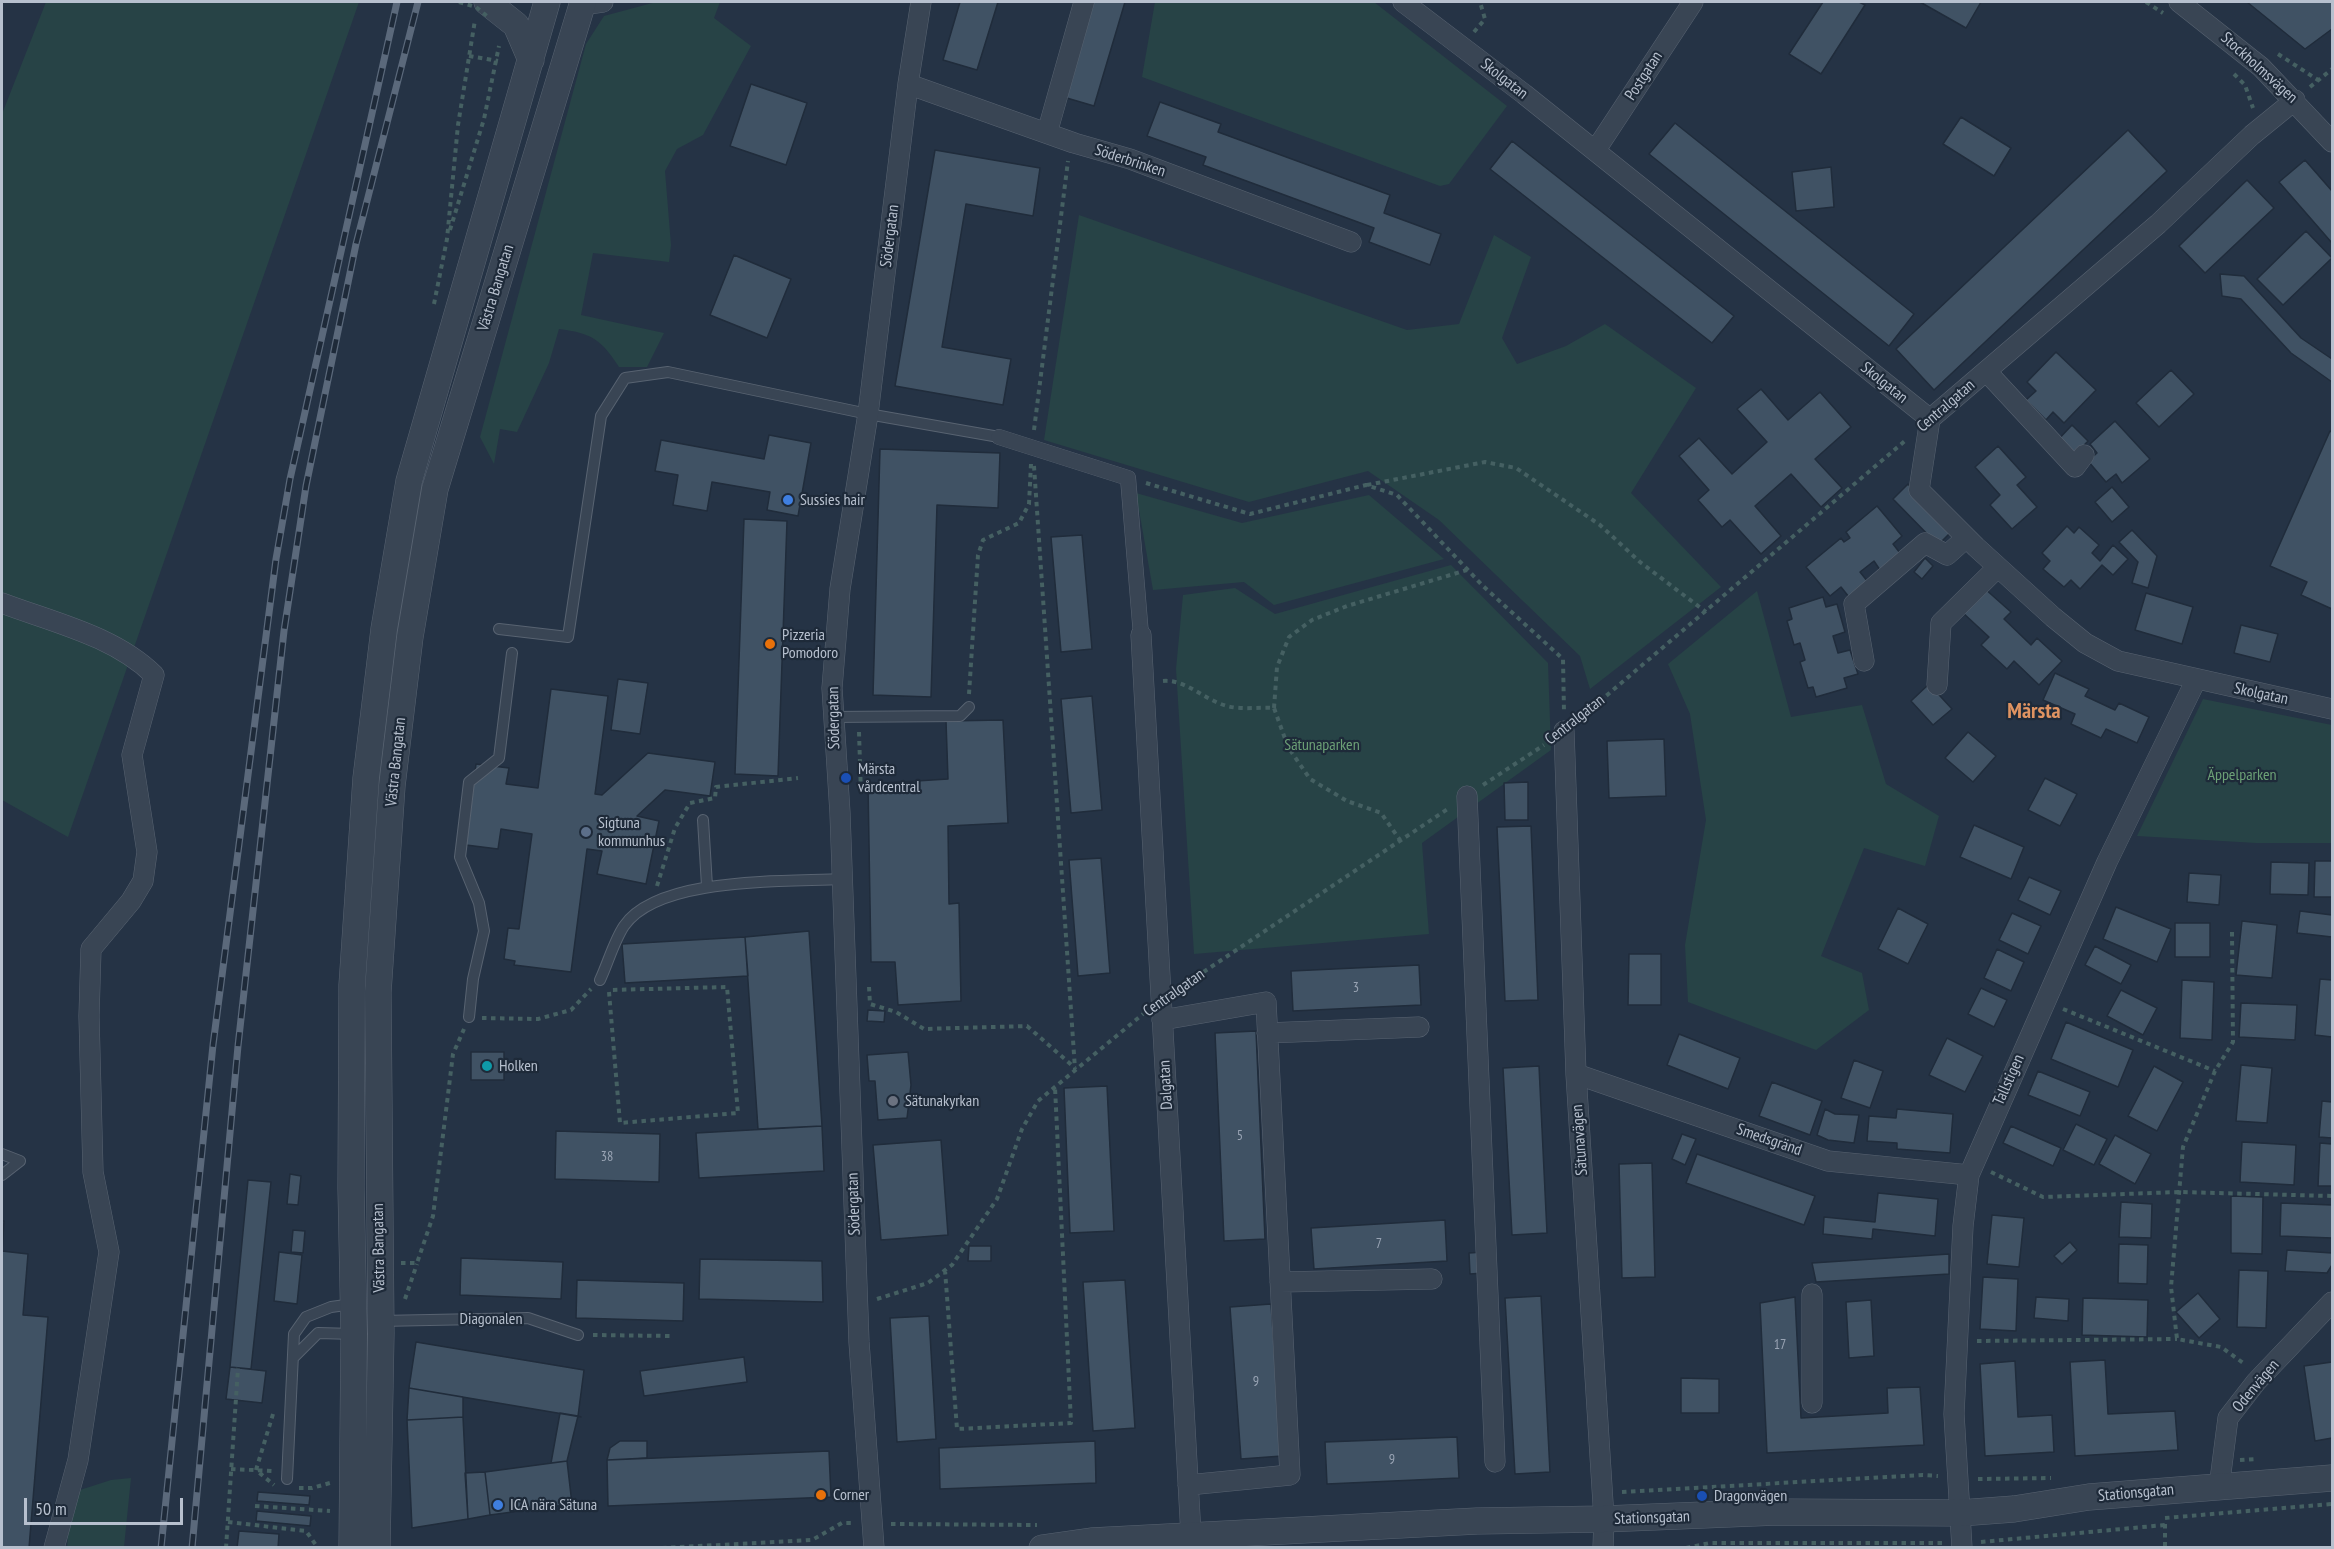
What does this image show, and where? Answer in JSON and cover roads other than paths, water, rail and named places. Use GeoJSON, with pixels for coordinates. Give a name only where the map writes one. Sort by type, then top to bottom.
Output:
{"type":"FeatureCollection","features":[{"type":"Feature","properties":{"kind":"street","name":"Västra Bangatan"},"geometry":{"type":"LineString","coordinates":[[377,1548],[369,1319],[351,1188],[352,984],[366,778],[384,629],[410,481],[548,2]]}},
{"type":"Feature","properties":{"kind":"street"},"geometry":{"type":"LineString","coordinates":[[553,2],[589,3]]}},
{"type":"Feature","properties":{"kind":"street","name":"Södergatan"},"geometry":{"type":"LineString","coordinates":[[874,1548],[858,1305],[842,879],[832,688],[840,589],[868,414],[908,84],[921,2]]}},
{"type":"Feature","properties":{"kind":"street"},"geometry":{"type":"LineString","coordinates":[[1047,133],[1084,2]]}},
{"type":"Feature","properties":{"kind":"street","name":"Skolgatan"},"geometry":{"type":"LineString","coordinates":[[1403,2],[1595,151],[1930,419],[1919,490],[1966,538],[2085,643],[2118,661],[2332,709]]}},
{"type":"Feature","properties":{"kind":"street","name":"Postgatan"},"geometry":{"type":"LineString","coordinates":[[1595,151],[1694,2]]}},
{"type":"Feature","properties":{"kind":"street","name":"Västra Bangatan"},"geometry":{"type":"LineString","coordinates":[[352,1548],[369,1319],[380,1252],[378,992],[392,786],[410,637],[435,489],[589,3]]}},
{"type":"Feature","properties":{"kind":"street","name":"Stockholmsvägen"},"geometry":{"type":"LineString","coordinates":[[2176,11],[2247,54],[2295,100],[2332,142]]}},
{"type":"Feature","properties":{"kind":"street"},"geometry":{"type":"LineString","coordinates":[[491,13],[516,25],[531,60]]}},
{"type":"Feature","properties":{"kind":"street","name":"Söderbrinken"},"geometry":{"type":"LineString","coordinates":[[908,84],[1074,143],[1130,159],[1351,242]]}},
{"type":"Feature","properties":{"kind":"street","name":"Centralgatan"},"geometry":{"type":"LineString","coordinates":[[1930,419],[2158,224],[2252,135],[2295,100]]}},
{"type":"Feature","properties":{"kind":"street"},"geometry":{"type":"LineString","coordinates":[[1986,371],[2075,466],[2084,455]]}},
{"type":"Feature","properties":{"kind":"street"},"geometry":{"type":"LineString","coordinates":[[999,437],[1128,478],[1141,635]]}},
{"type":"Feature","properties":{"kind":"street"},"geometry":{"type":"LineString","coordinates":[[1864,661],[1854,604],[1925,543],[1947,555],[1966,538]]}},
{"type":"Feature","properties":{"kind":"street"},"geometry":{"type":"LineString","coordinates":[[1936,685],[1941,623],[1998,567]]}},
{"type":"Feature","properties":{"kind":"street"},"geometry":{"type":"LineString","coordinates":[[2,603],[101,640],[140,661],[154,675],[132,755],[147,852],[143,881],[131,901],[91,948],[89,1016],[93,1172],[109,1252],[78,1460],[54,1548]]}},
{"type":"Feature","properties":{"kind":"street","name":"Dalgatan"},"geometry":{"type":"LineString","coordinates":[[1141,635],[1191,1535]]}},
{"type":"Feature","properties":{"kind":"street","name":"Tallstigen"},"geometry":{"type":"LineString","coordinates":[[1960,1513],[1954,1414],[1963,1226],[1971,1169],[2107,862],[2196,680]]}},
{"type":"Feature","properties":{"kind":"street","name":"Sätunavägen"},"geometry":{"type":"LineString","coordinates":[[1564,731],[1576,1074],[1605,1520],[1603,1548]]}},
{"type":"Feature","properties":{"kind":"street"},"geometry":{"type":"LineString","coordinates":[[1467,796],[1495,1462]]}},
{"type":"Feature","properties":{"kind":"street"},"geometry":{"type":"LineString","coordinates":[[1162,1010],[1266,1002],[1290,1475],[1188,1485]]}},
{"type":"Feature","properties":{"kind":"street"},"geometry":{"type":"LineString","coordinates":[[1267,1033],[1419,1027]]}},
{"type":"Feature","properties":{"kind":"street","name":"Smedsgränd"},"geometry":{"type":"LineString","coordinates":[[1576,1074],[1828,1161],[1971,1169]]}},
{"type":"Feature","properties":{"kind":"street"},"geometry":{"type":"LineString","coordinates":[[1280,1282],[1432,1278]]}},
{"type":"Feature","properties":{"kind":"street"},"geometry":{"type":"LineString","coordinates":[[1812,1294],[1812,1403]]}},
{"type":"Feature","properties":{"kind":"street","name":"Odenvägen"},"geometry":{"type":"LineString","coordinates":[[2219,1488],[2228,1418],[2261,1377],[2332,1302]]}},
{"type":"Feature","properties":{"kind":"street","name":"Stationsgatan"},"geometry":{"type":"LineString","coordinates":[[1042,1548],[1091,1541],[1477,1521],[1605,1520],[1778,1512],[1960,1513],[2163,1492],[2332,1478]]}},
{"type":"Feature","properties":{"kind":"street"},"geometry":{"type":"LineString","coordinates":[[1960,1513],[1962,1545]]}},
{"type":"Feature","properties":{"kind":"lane"},"geometry":{"type":"LineString","coordinates":[[499,629],[568,637],[601,416],[625,378],[668,372],[868,414],[999,437]]}},
{"type":"Feature","properties":{"kind":"lane"},"geometry":{"type":"LineString","coordinates":[[469,1017],[473,979],[483,931],[479,903],[460,857],[469,782],[499,758],[512,653]]}},
{"type":"Feature","properties":{"kind":"lane"},"geometry":{"type":"LineString","coordinates":[[832,717],[960,716],[969,707]]}},
{"type":"Feature","properties":{"kind":"lane"},"geometry":{"type":"LineString","coordinates":[[703,820],[707,886]]}},
{"type":"Feature","properties":{"kind":"lane"},"geometry":{"type":"LineString","coordinates":[[600,980],[625,925],[653,901],[707,886],[842,879]]}},
{"type":"Feature","properties":{"kind":"lane"},"geometry":{"type":"LineString","coordinates":[[2,1154],[20,1161],[2,1175]]}},
{"type":"Feature","properties":{"kind":"lane"},"geometry":{"type":"LineString","coordinates":[[288,1475],[294,1334],[306,1317],[331,1307],[369,1319]]}},
{"type":"Feature","properties":{"kind":"lane","name":"Diagonalen"},"geometry":{"type":"LineString","coordinates":[[369,1319],[528,1318],[578,1335]]}},
{"type":"Feature","properties":{"kind":"lane"},"geometry":{"type":"LineString","coordinates":[[293,1358],[308,1340],[318,1333],[369,1319]]}},
{"type":"Feature","properties":{"kind":"railway"},"geometry":{"type":"LineString","coordinates":[[161,1548],[213,1045],[276,559],[290,479],[397,2]]}},
{"type":"Feature","properties":{"kind":"railway"},"geometry":{"type":"LineString","coordinates":[[192,1548],[238,1046],[284,631],[306,486],[356,244],[418,2]]}},
{"type":"Feature","properties":{"kind":"place","name":"Sussies hair"},"geometry":{"type":"Point","coordinates":[788,500]}},
{"type":"Feature","properties":{"kind":"place","name":"Pizzeria Pomodoro"},"geometry":{"type":"Point","coordinates":[770,644]}},
{"type":"Feature","properties":{"kind":"place","name":"Märsta vårdcentral"},"geometry":{"type":"Point","coordinates":[846,778]}},
{"type":"Feature","properties":{"kind":"place","name":"Sigtuna kommunhus"},"geometry":{"type":"Point","coordinates":[586,832]}},
{"type":"Feature","properties":{"kind":"place","name":"Holken"},"geometry":{"type":"Point","coordinates":[487,1066]}},
{"type":"Feature","properties":{"kind":"place","name":"Sätunakyrkan"},"geometry":{"type":"Point","coordinates":[893,1101]}},
{"type":"Feature","properties":{"kind":"place","name":"Corner"},"geometry":{"type":"Point","coordinates":[821,1495]}},
{"type":"Feature","properties":{"kind":"place","name":"Dragonvägen"},"geometry":{"type":"Point","coordinates":[1702,1496]}},
{"type":"Feature","properties":{"kind":"place","name":"ICA nära Sätuna"},"geometry":{"type":"Point","coordinates":[498,1505]}},
{"type":"Feature","properties":{"kind":"district","name":"Märsta"},"geometry":{"type":"Point","coordinates":[2034,712]}},
{"type":"Feature","properties":{"kind":"park label","name":"Sätunaparken"},"geometry":{"type":"Point","coordinates":[1322,745]}},
{"type":"Feature","properties":{"kind":"park label","name":"Äppelparken"},"geometry":{"type":"Point","coordinates":[2242,775]}}]}
